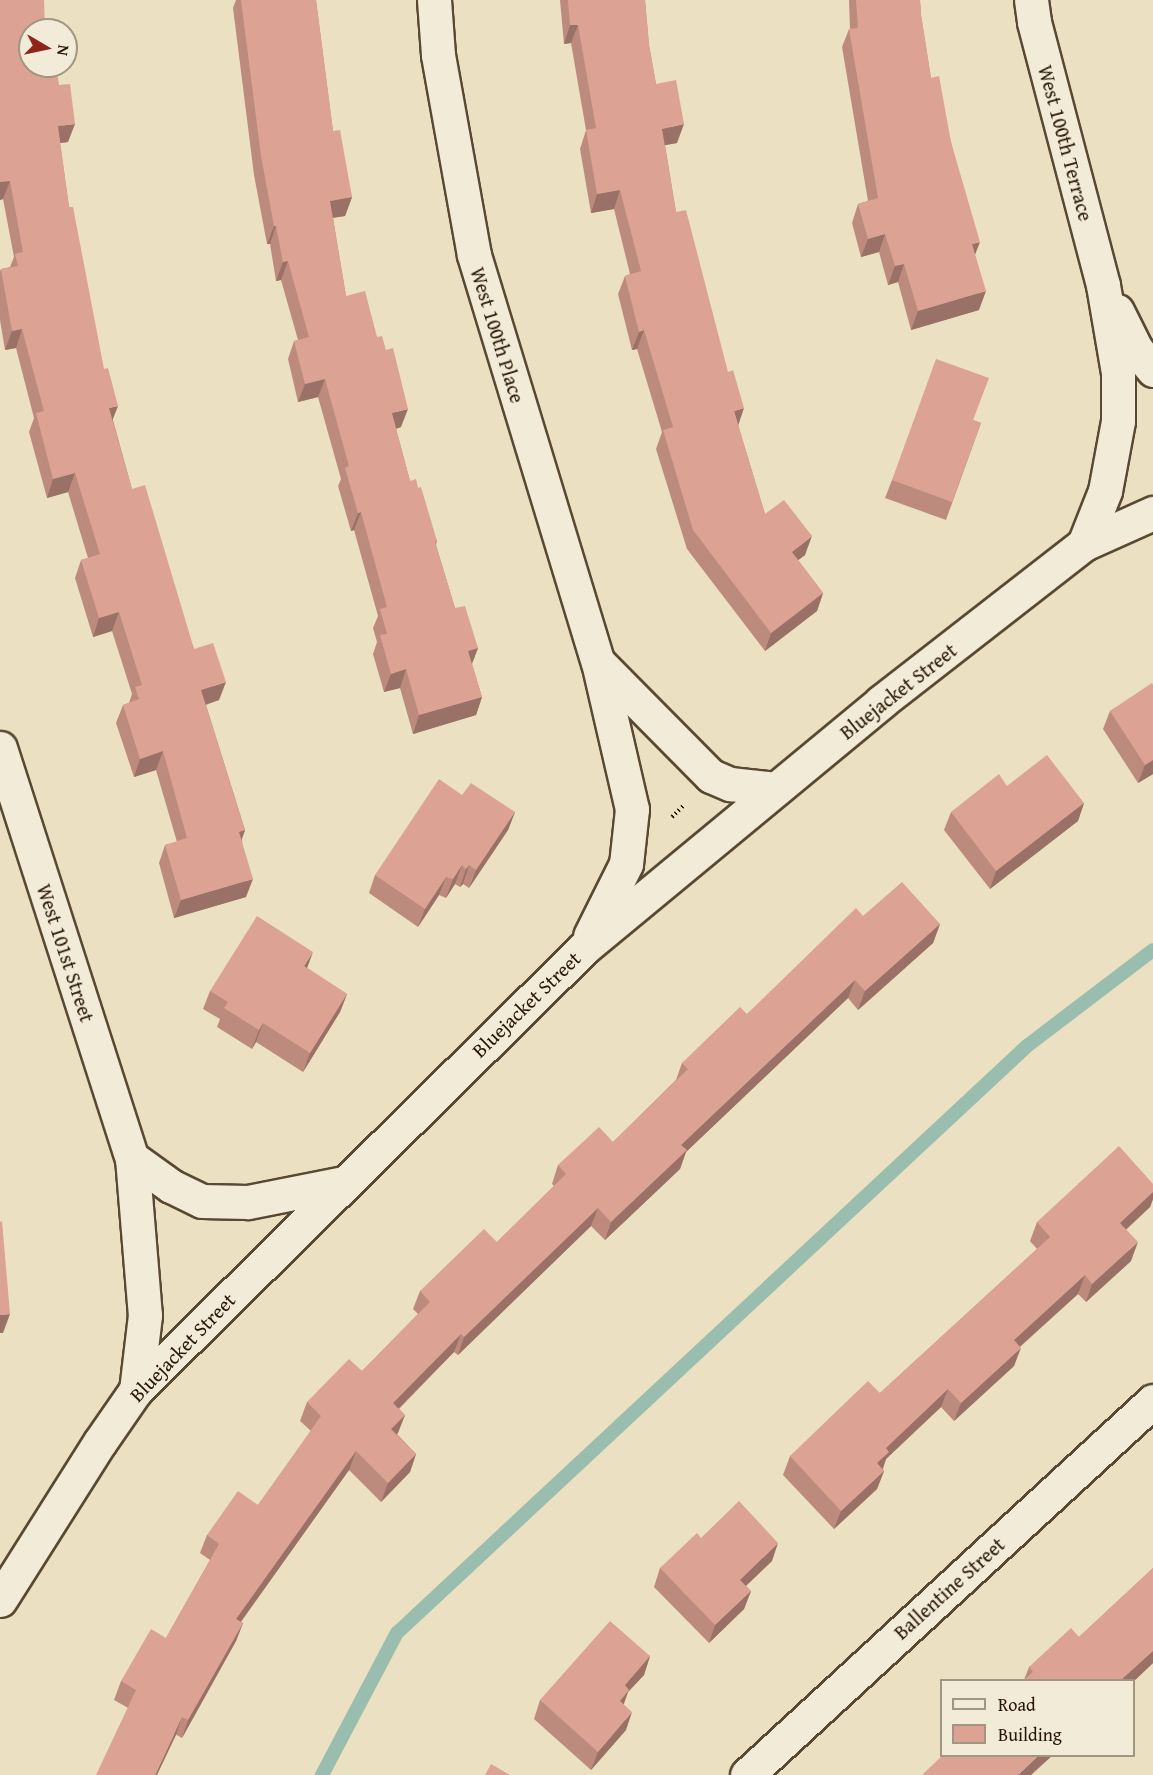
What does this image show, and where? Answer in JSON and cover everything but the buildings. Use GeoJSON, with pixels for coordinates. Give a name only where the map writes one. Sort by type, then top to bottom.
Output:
{"type":"FeatureCollection","features":[{"type":"Feature","properties":{"kind":"street","name":"West 100th Place"},"geometry":{"type":"LineString","coordinates":[[434,0],[438,55],[474,255],[598,662],[632,809],[626,864],[584,948]]}},
{"type":"Feature","properties":{"kind":"street","name":"West 100th Terrace"},"geometry":{"type":"LineString","coordinates":[[1031,0],[1034,21],[1103,285],[1118,373],[1118,421],[1105,491],[1084,544]]}},
{"type":"Feature","properties":{"kind":"street","name":"West 100th Terrace"},"geometry":{"type":"LineString","coordinates":[[1103,285],[1136,349],[1153,370]]}},
{"type":"Feature","properties":{"kind":"street","name":"Bluejacket Street"},"geometry":{"type":"LineString","coordinates":[[0,1600],[100,1442],[136,1390],[584,948],[881,702],[1084,544],[1153,513]]}},
{"type":"Feature","properties":{"kind":"street","name":"West 100th Place"},"geometry":{"type":"LineString","coordinates":[[598,662],[711,776],[730,784],[776,789]]}},
{"type":"Feature","properties":{"kind":"street","name":"West 101st Street"},"geometry":{"type":"LineString","coordinates":[[0,748],[132,1158],[145,1315],[136,1390]]}},
{"type":"Feature","properties":{"kind":"street"},"geometry":{"type":"LineString","coordinates":[[132,1158],[171,1186],[202,1201],[248,1202],[344,1183]]}},
{"type":"Feature","properties":{"kind":"street","name":"Ballentine Street"},"geometry":{"type":"LineString","coordinates":[[747,1775],[1153,1401]]}},
{"type":"Feature","properties":{"kind":"path"},"geometry":{"type":"LineString","coordinates":[[666,824],[688,802]]}},
{"type":"Feature","properties":{"kind":"waterway"},"geometry":{"type":"LineString","coordinates":[[322,1775],[397,1633],[1027,1046],[1153,950]]}}]}
